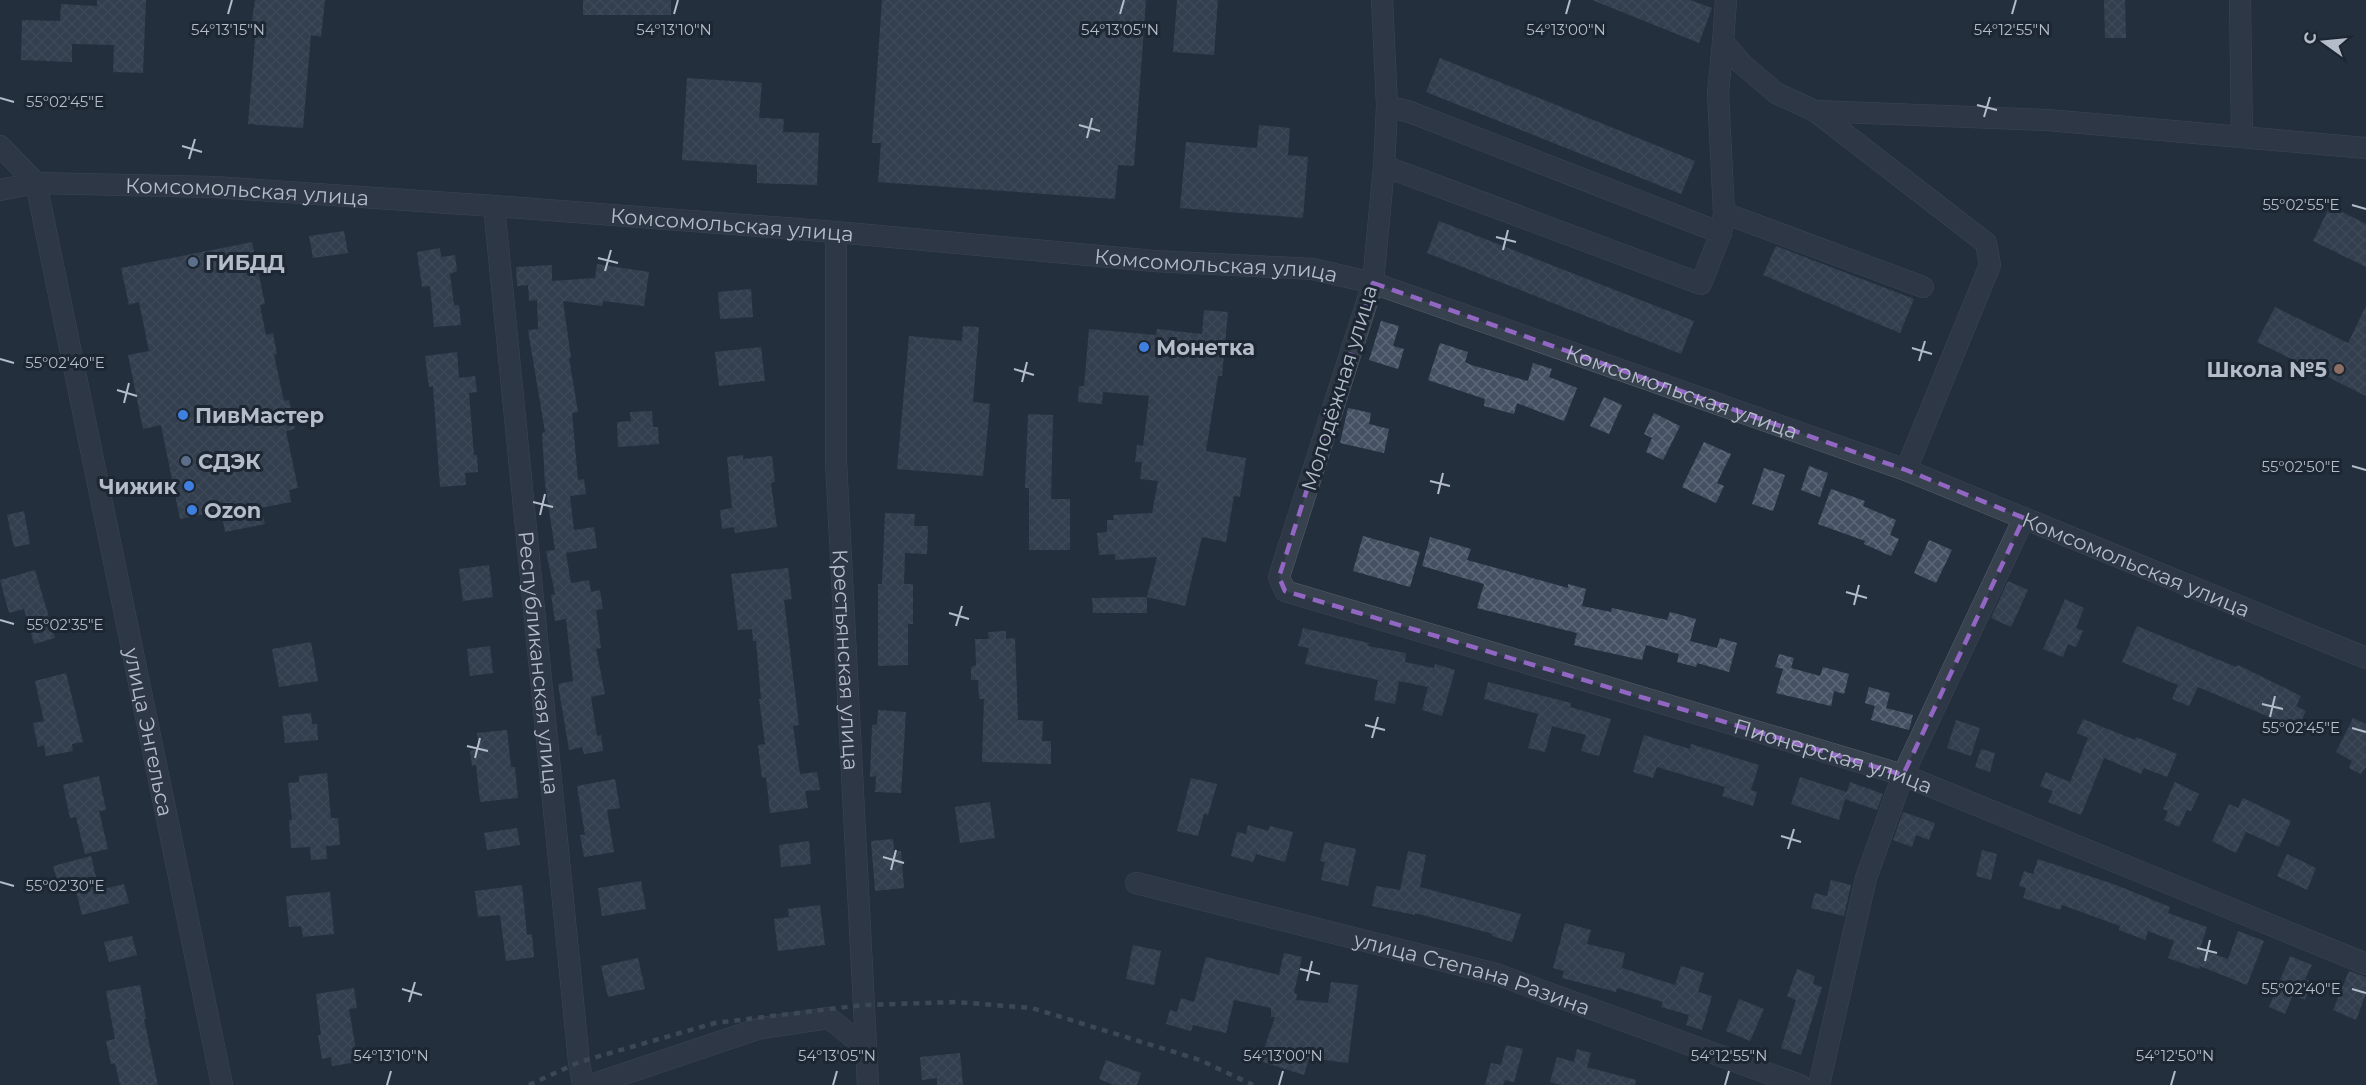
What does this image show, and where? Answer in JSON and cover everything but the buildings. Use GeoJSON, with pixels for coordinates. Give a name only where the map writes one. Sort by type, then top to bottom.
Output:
{"type":"FeatureCollection","features":[{"type":"Feature","properties":{"kind":"street","name":"Молодёжная улица"},"geometry":{"type":"LineString","coordinates":[[1285,591],[1279,577],[1373,283],[1387,106],[1383,0]]}},
{"type":"Feature","properties":{"kind":"street"},"geometry":{"type":"LineString","coordinates":[[1384,166],[1701,284],[1723,223],[1718,93],[1726,0]]}},
{"type":"Feature","properties":{"kind":"street"},"geometry":{"type":"LineString","coordinates":[[2240,0],[2242,137]]}},
{"type":"Feature","properties":{"kind":"street"},"geometry":{"type":"LineString","coordinates":[[1723,42],[1742,64],[1776,93],[1815,111],[1986,243],[1990,266],[1906,470]]}},
{"type":"Feature","properties":{"kind":"street"},"geometry":{"type":"LineString","coordinates":[[1387,106],[1410,112],[1723,223],[1923,287]]}},
{"type":"Feature","properties":{"kind":"street"},"geometry":{"type":"LineString","coordinates":[[1815,111],[2047,120],[2366,148]]}},
{"type":"Feature","properties":{"kind":"street"},"geometry":{"type":"LineString","coordinates":[[0,146],[36,183]]}},
{"type":"Feature","properties":{"kind":"street","name":"Комсомольская улица"},"geometry":{"type":"LineString","coordinates":[[0,190],[36,183],[214,187],[836,232],[1154,261],[1313,269],[1373,283],[1906,470],[2366,658]]}},
{"type":"Feature","properties":{"kind":"street","name":"улица Энгельса"},"geometry":{"type":"LineString","coordinates":[[36,183],[222,1085]]}},
{"type":"Feature","properties":{"kind":"street","name":"Республиканская улица"},"geometry":{"type":"LineString","coordinates":[[494,206],[579,1062],[584,1085]]}},
{"type":"Feature","properties":{"kind":"street","name":"Крестьянская улица"},"geometry":{"type":"LineString","coordinates":[[836,232],[836,461],[868,1085]]}},
{"type":"Feature","properties":{"kind":"street"},"geometry":{"type":"LineString","coordinates":[[1819,1085],[1866,878],[1904,775],[2024,518]]}},
{"type":"Feature","properties":{"kind":"street","name":"Пионерская улица"},"geometry":{"type":"LineString","coordinates":[[1285,591],[1904,775],[2366,964]]}},
{"type":"Feature","properties":{"kind":"street","name":"улица Степана Разина"},"geometry":{"type":"LineString","coordinates":[[1136,883],[1496,974],[1800,1085]]}},
{"type":"Feature","properties":{"kind":"street"},"geometry":{"type":"LineString","coordinates":[[591,1085],[761,1028],[829,1018],[866,1048]]}},
{"type":"Feature","properties":{"kind":"highlighted area"},"geometry":{"type":"Polygon","coordinates":[[[1373,283],[1906,470],[2024,518],[1903,775],[1285,591],[1279,577],[1373,283]]]}},
{"type":"Feature","properties":{"kind":"railway"},"geometry":{"type":"LineString","coordinates":[[529,1085],[579,1062],[715,1023],[863,1005],[956,1002],[1032,1008],[1200,1060],[1253,1085]]}},
{"type":"Feature","properties":{"kind":"place","name":"ГИБДД"},"geometry":{"type":"Point","coordinates":[193,262]}},
{"type":"Feature","properties":{"kind":"place","name":"Монетка"},"geometry":{"type":"Point","coordinates":[1144,347]}},
{"type":"Feature","properties":{"kind":"place","name":"Школа №5"},"geometry":{"type":"Point","coordinates":[2339,369]}},
{"type":"Feature","properties":{"kind":"place","name":"ПивМастер"},"geometry":{"type":"Point","coordinates":[183,415]}},
{"type":"Feature","properties":{"kind":"place","name":"СДЭК"},"geometry":{"type":"Point","coordinates":[186,461]}},
{"type":"Feature","properties":{"kind":"place","name":"Чижик"},"geometry":{"type":"Point","coordinates":[189,486]}},
{"type":"Feature","properties":{"kind":"place","name":"Ozon"},"geometry":{"type":"Point","coordinates":[192,510]}}]}
